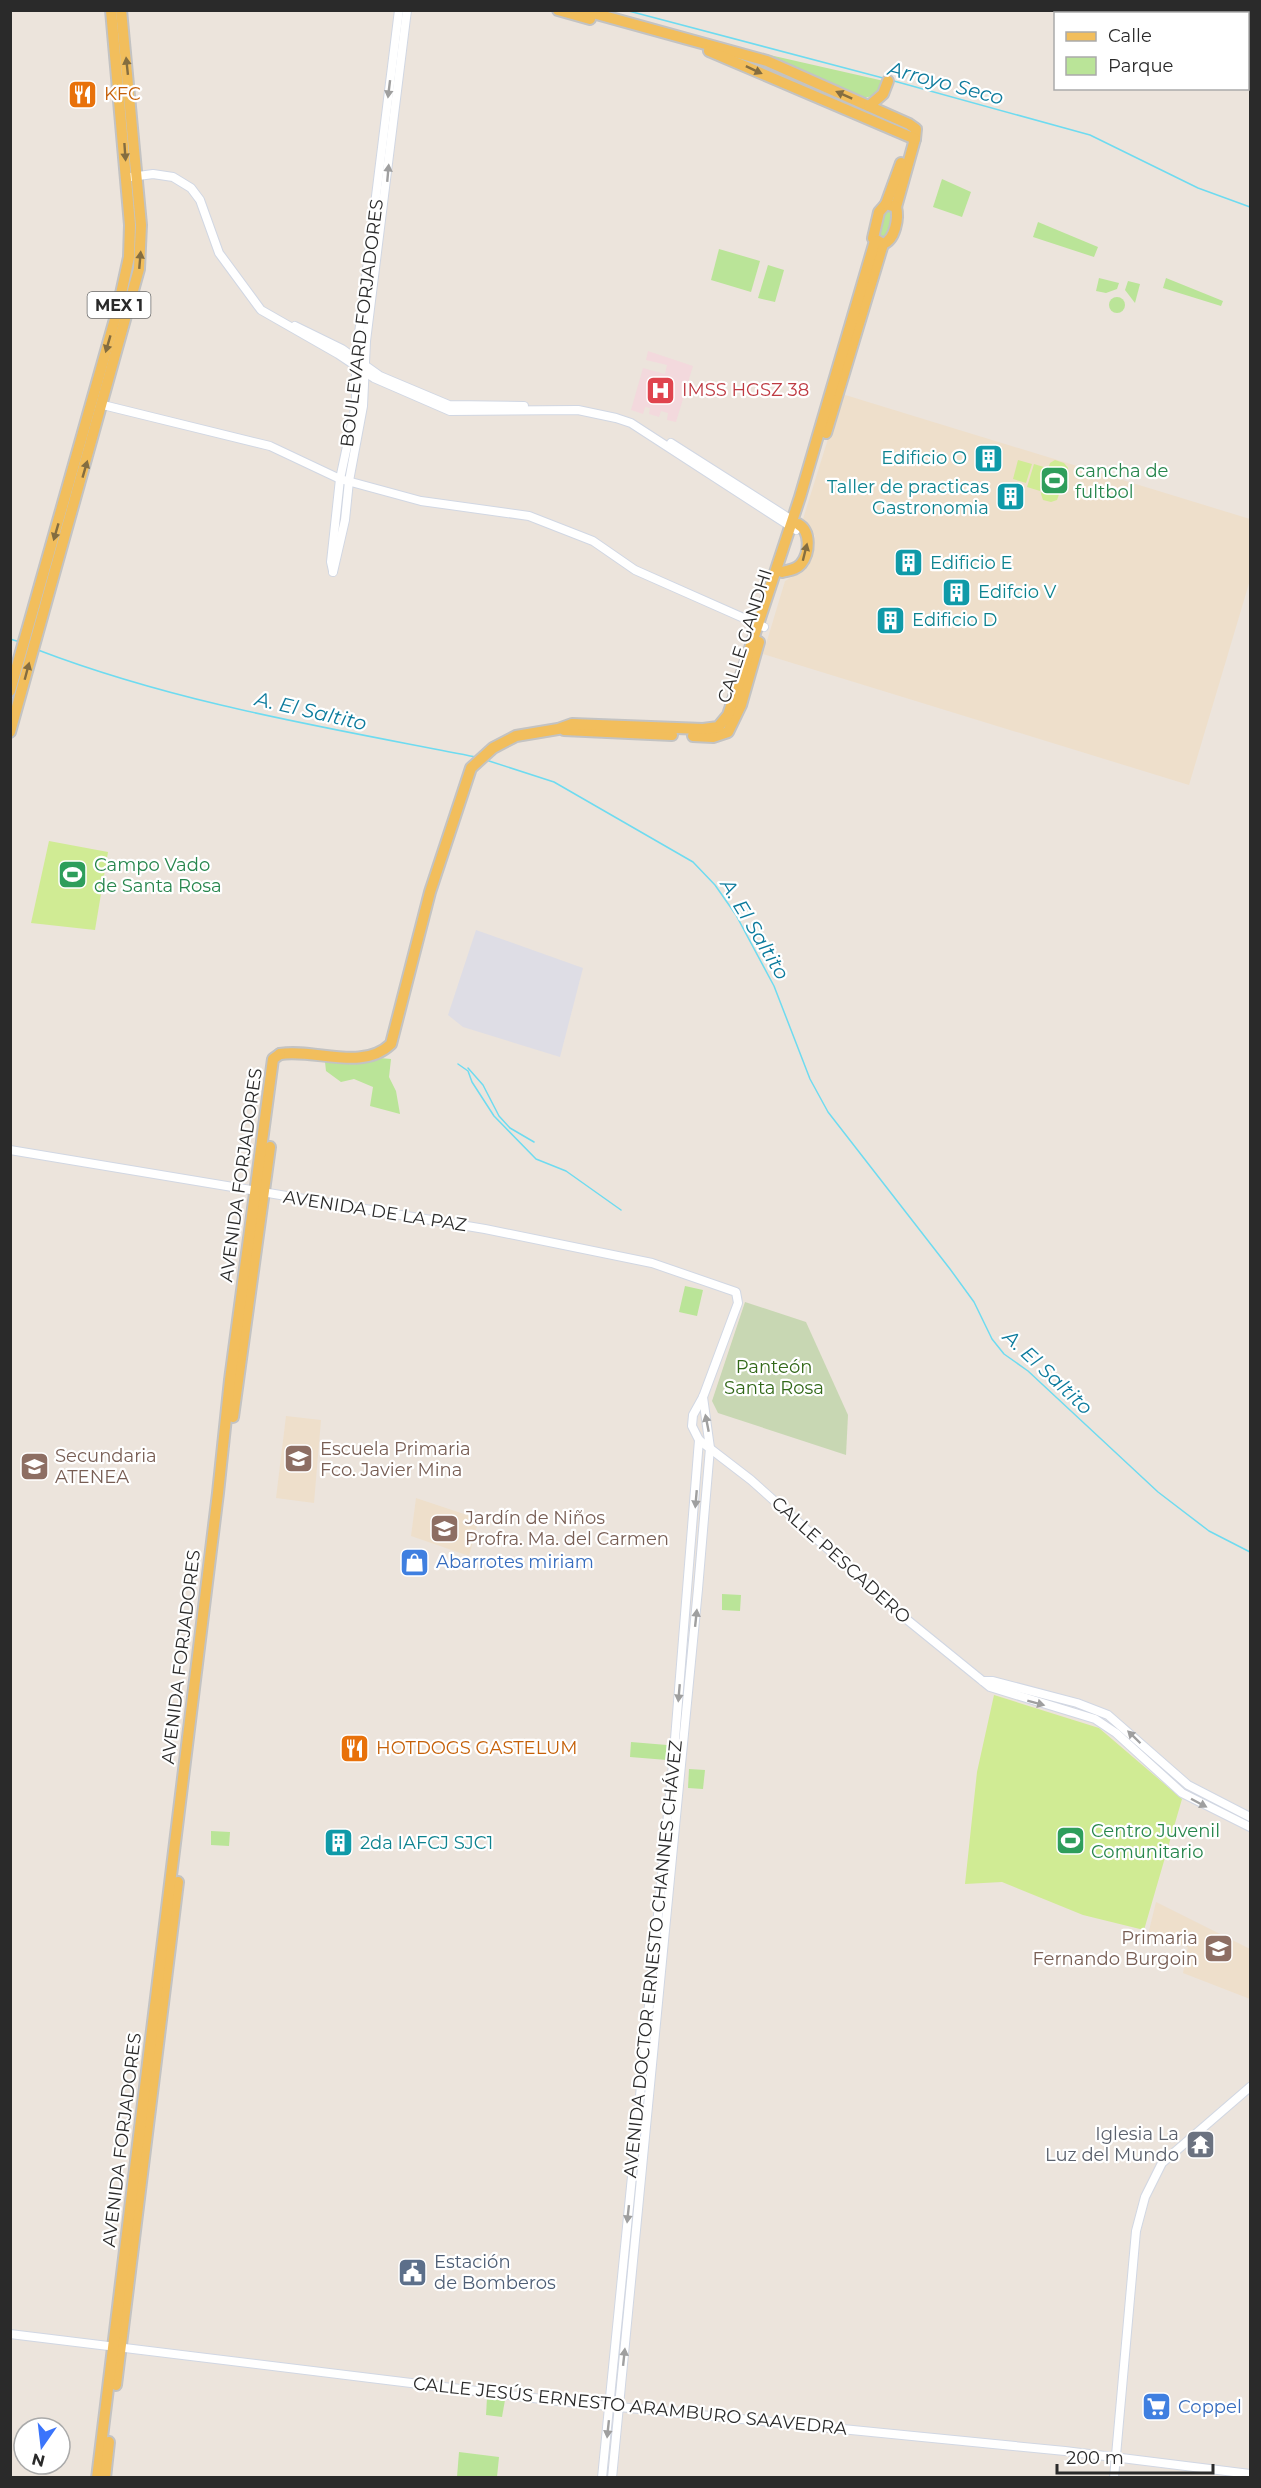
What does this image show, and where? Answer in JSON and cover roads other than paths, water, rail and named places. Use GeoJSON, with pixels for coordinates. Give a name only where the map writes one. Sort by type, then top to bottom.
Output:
{"type":"FeatureCollection","features":[{"type":"Feature","properties":{"kind":"main road","name":"MEX 1"},"geometry":{"type":"LineString","coordinates":[[33,630],[103,405],[139,269],[141,225],[132,177],[111,10]]}},
{"type":"Feature","properties":{"kind":"main road","name":"MEX 1"},"geometry":{"type":"LineString","coordinates":[[10,732],[28,649],[122,293],[130,245],[132,177],[121,10]]}},
{"type":"Feature","properties":{"kind":"main road"},"geometry":{"type":"LineString","coordinates":[[558,10],[767,61],[869,106],[911,133]]}},
{"type":"Feature","properties":{"kind":"main road"},"geometry":{"type":"LineString","coordinates":[[582,10],[721,51],[845,110],[911,133]]}},
{"type":"Feature","properties":{"kind":"main road"},"geometry":{"type":"LineString","coordinates":[[869,106],[883,94],[888,81]]}},
{"type":"Feature","properties":{"kind":"main road"},"geometry":{"type":"LineString","coordinates":[[891,206],[897,215],[892,238],[879,243],[873,234],[879,212],[891,206],[911,133]]}},
{"type":"Feature","properties":{"kind":"main road","name":"CALLE GANDHI"},"geometry":{"type":"LineString","coordinates":[[280,1054],[342,1058],[379,1052],[391,1044],[433,883],[471,768],[475,762],[503,742],[528,733],[558,729],[722,735],[728,732],[737,716],[761,626],[879,243]]}},
{"type":"Feature","properties":{"kind":"main road"},"geometry":{"type":"LineString","coordinates":[[782,572],[798,567],[804,559],[808,537],[806,530],[794,525]]}},
{"type":"Feature","properties":{"kind":"main road","name":"CALLE GANDHI"},"geometry":{"type":"LineString","coordinates":[[761,626],[782,572],[794,525]]}},
{"type":"Feature","properties":{"kind":"main road","name":"MEX 1"},"geometry":{"type":"LineString","coordinates":[[10,691],[28,649]]}},
{"type":"Feature","properties":{"kind":"main road","name":"AVENIDA FORJADORES"},"geometry":{"type":"LineString","coordinates":[[105,2478],[118,2345],[260,1192],[280,1054]]}},
{"type":"Feature","properties":{"kind":"main road","name":"AVENIDA FORJADORES"},"geometry":{"type":"LineString","coordinates":[[97,2478],[118,2345]]}},
{"type":"Feature","properties":{"kind":"street","name":"BOULEVARD FORJADORES"},"geometry":{"type":"LineString","coordinates":[[344,480],[345,520],[333,572],[331,562],[361,366],[399,10]]}},
{"type":"Feature","properties":{"kind":"street","name":"BOULEVARD FORJADORES"},"geometry":{"type":"LineString","coordinates":[[361,366],[407,10]]}},
{"type":"Feature","properties":{"kind":"street"},"geometry":{"type":"LineString","coordinates":[[132,177],[153,174],[173,177],[191,188],[200,200],[219,253],[261,310],[380,376],[452,405],[578,406],[635,420],[794,525]]}},
{"type":"Feature","properties":{"kind":"street"},"geometry":{"type":"LineString","coordinates":[[103,405],[270,446],[344,480],[422,501],[515,513],[550,523],[598,544],[622,564],[761,626]]}},
{"type":"Feature","properties":{"kind":"street","name":"AVENIDA DE LA PAZ"},"geometry":{"type":"LineString","coordinates":[[10,1150],[485,1229],[604,1252],[652,1263],[736,1292]]}},
{"type":"Feature","properties":{"kind":"street","name":"AVENIDA DOCTOR ERNESTO CHANNES CHÁVEZ"},"geometry":{"type":"LineString","coordinates":[[612,2478],[614,2407],[674,1752],[699,1440],[693,1429],[692,1419],[703,1397],[738,1303],[736,1292]]}},
{"type":"Feature","properties":{"kind":"street","name":"AVENIDA DOCTOR ERNESTO CHANNES CHÁVEZ"},"geometry":{"type":"LineString","coordinates":[[602,2478],[614,2407],[710,1448],[703,1397]]}},
{"type":"Feature","properties":{"kind":"street","name":"CALLE PESCADERO"},"geometry":{"type":"LineString","coordinates":[[699,1440],[751,1480],[905,1618],[990,1688],[1095,1719],[1116,1733],[1182,1793],[1248,1826]]}},
{"type":"Feature","properties":{"kind":"street"},"geometry":{"type":"LineString","coordinates":[[983,1681],[993,1681],[1094,1708],[1119,1723],[1197,1791],[1250,1816],[1248,1826]]}},
{"type":"Feature","properties":{"kind":"street"},"geometry":{"type":"LineString","coordinates":[[1140,1756],[1148,1750]]}},
{"type":"Feature","properties":{"kind":"street"},"geometry":{"type":"LineString","coordinates":[[1114,2478],[1136,2231],[1145,2197],[1162,2163],[1251,2087]]}},
{"type":"Feature","properties":{"kind":"street","name":"CALLE JESÚS ERNESTO ARAMBURO SAAVEDRA"},"geometry":{"type":"LineString","coordinates":[[10,2334],[118,2345],[614,2407],[1116,2457],[1251,2474]]}},
{"type":"Feature","properties":{"kind":"waterway","name":"Arroyo Seco"},"geometry":{"type":"LineString","coordinates":[[625,10],[883,78]]}},
{"type":"Feature","properties":{"kind":"waterway","name":"Arroyo Seco"},"geometry":{"type":"LineString","coordinates":[[894,81],[1090,135],[1198,188],[1250,207]]}},
{"type":"Feature","properties":{"kind":"waterway","name":"A. El Saltito"},"geometry":{"type":"LineString","coordinates":[[10,639],[20,642]]}},
{"type":"Feature","properties":{"kind":"waterway","name":"A. El Saltito"},"geometry":{"type":"LineString","coordinates":[[38,650],[91,669],[200,700],[310,725],[476,757]]}},
{"type":"Feature","properties":{"kind":"waterway","name":"A. El Saltito"},"geometry":{"type":"LineString","coordinates":[[486,760],[554,782],[693,862],[715,885],[736,915],[774,986],[810,1079],[828,1112],[950,1269],[974,1302],[992,1339],[1004,1354],[1028,1371],[1158,1492],[1209,1531],[1250,1552]]}},
{"type":"Feature","properties":{"kind":"waterway"},"geometry":{"type":"LineString","coordinates":[[458,1064],[468,1071],[472,1082],[494,1116],[536,1159],[566,1171],[621,1210]]}},
{"type":"Feature","properties":{"kind":"waterway"},"geometry":{"type":"LineString","coordinates":[[468,1068],[483,1085],[499,1116],[510,1128],[534,1142]]}},
{"type":"Feature","properties":{"kind":"place","name":"KFC"},"geometry":{"type":"Point","coordinates":[83,94]}},
{"type":"Feature","properties":{"kind":"place","name":"IMSS HGSZ 38"},"geometry":{"type":"Point","coordinates":[661,390]}},
{"type":"Feature","properties":{"kind":"place","name":"Edificio O"},"geometry":{"type":"Point","coordinates":[988,458]}},
{"type":"Feature","properties":{"kind":"place","name":"cancha de fultbol"},"geometry":{"type":"Point","coordinates":[1054,481]}},
{"type":"Feature","properties":{"kind":"place","name":"Taller de practicas Gastronomia"},"geometry":{"type":"Point","coordinates":[1010,497]}},
{"type":"Feature","properties":{"kind":"place","name":"Edificio E"},"geometry":{"type":"Point","coordinates":[909,563]}},
{"type":"Feature","properties":{"kind":"place","name":"Edifcio V"},"geometry":{"type":"Point","coordinates":[957,592]}},
{"type":"Feature","properties":{"kind":"place","name":"Edificio D"},"geometry":{"type":"Point","coordinates":[891,620]}},
{"type":"Feature","properties":{"kind":"place","name":"Campo Vado de Santa Rosa"},"geometry":{"type":"Point","coordinates":[73,875]}},
{"type":"Feature","properties":{"kind":"place","name":"Escuela Primaria Fco. Javier Mina"},"geometry":{"type":"Point","coordinates":[299,1459]}},
{"type":"Feature","properties":{"kind":"place","name":"Secundaria ATENEA"},"geometry":{"type":"Point","coordinates":[34,1466]}},
{"type":"Feature","properties":{"kind":"place","name":"Jardín de Niños Profra. Ma. del Carmen"},"geometry":{"type":"Point","coordinates":[444,1528]}},
{"type":"Feature","properties":{"kind":"place","name":"Abarrotes miriam"},"geometry":{"type":"Point","coordinates":[415,1562]}},
{"type":"Feature","properties":{"kind":"place","name":"HOTDOGS GASTELUM"},"geometry":{"type":"Point","coordinates":[355,1748]}},
{"type":"Feature","properties":{"kind":"place","name":"Centro Juvenil Comunitario"},"geometry":{"type":"Point","coordinates":[1070,1841]}},
{"type":"Feature","properties":{"kind":"place","name":"2da IAFCJ SJC1"},"geometry":{"type":"Point","coordinates":[339,1843]}},
{"type":"Feature","properties":{"kind":"place","name":"Primaria Fernando Burgoin"},"geometry":{"type":"Point","coordinates":[1219,1948]}},
{"type":"Feature","properties":{"kind":"place","name":"Iglesia La Luz del Mundo"},"geometry":{"type":"Point","coordinates":[1200,2144]}},
{"type":"Feature","properties":{"kind":"place","name":"Estación de Bomberos"},"geometry":{"type":"Point","coordinates":[413,2272]}},
{"type":"Feature","properties":{"kind":"place","name":"Coppel"},"geometry":{"type":"Point","coordinates":[1157,2407]}},
{"type":"Feature","properties":{"kind":"park label","name":"Panteón Santa Rosa"},"geometry":{"type":"Point","coordinates":[774,1377]}}]}
